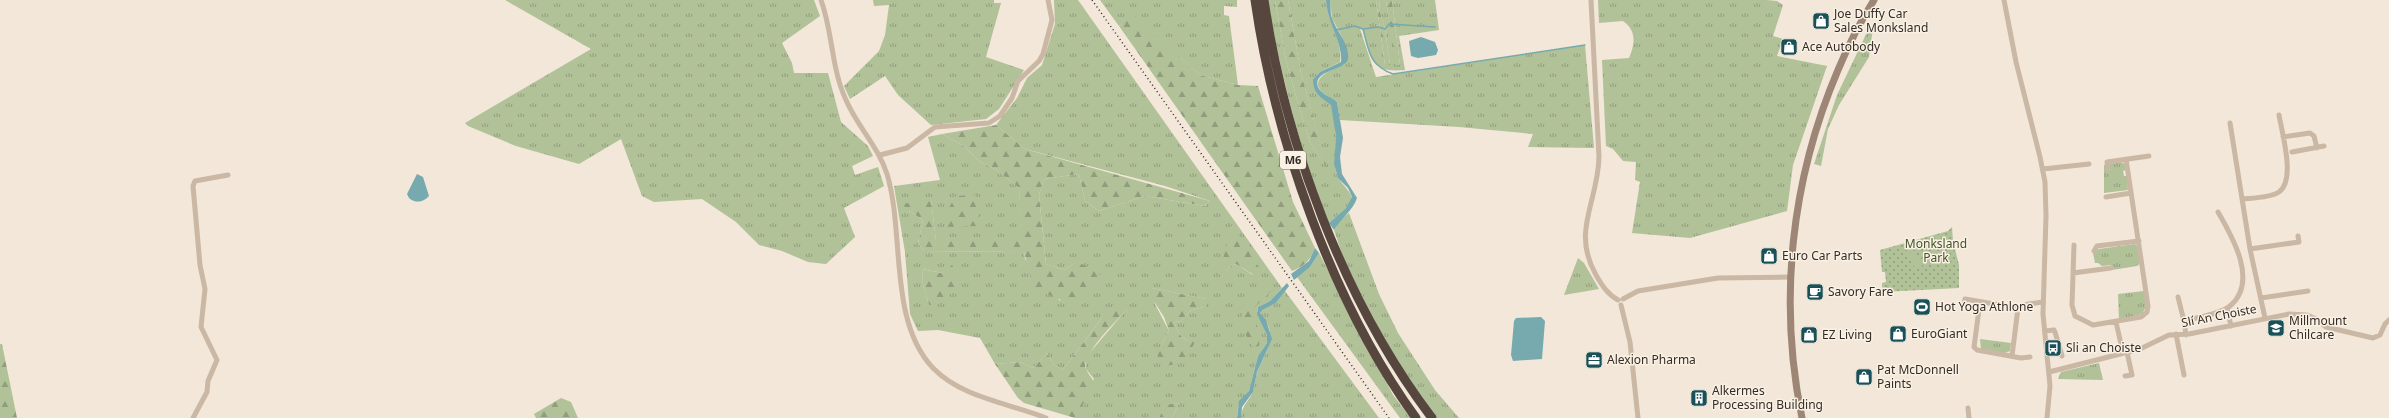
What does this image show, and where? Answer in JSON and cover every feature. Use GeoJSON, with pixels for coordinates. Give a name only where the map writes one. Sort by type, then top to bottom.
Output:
{"type":"FeatureCollection","features":[{"type":"Feature","properties":{"kind":"highway","name":"M6"},"geometry":{"type":"LineString","coordinates":[[1255,0],[1260,30],[1282,126],[1312,216],[1329,260],[1371,350],[1391,384],[1416,418]]}},
{"type":"Feature","properties":{"kind":"highway","name":"M6"},"geometry":{"type":"LineString","coordinates":[[1264,0],[1268,27],[1288,116],[1322,215],[1364,309],[1391,358],[1432,418]]}},
{"type":"Feature","properties":{"kind":"main road"},"geometry":{"type":"LineString","coordinates":[[1802,418],[1792,358],[1790,277],[1801,186],[1812,139],[1848,47],[1874,0]]}},
{"type":"Feature","properties":{"kind":"street"},"geometry":{"type":"LineString","coordinates":[[821,0],[827,17],[839,82],[859,125],[880,155],[890,185],[897,231],[903,301],[908,322],[925,357],[934,368],[958,387],[1046,418]]}},
{"type":"Feature","properties":{"kind":"street"},"geometry":{"type":"LineString","coordinates":[[880,155],[907,148],[935,127],[989,123],[1000,116],[1012,98],[1018,82],[1039,61],[1043,54],[1052,20],[1048,0]]}},
{"type":"Feature","properties":{"kind":"street"},"geometry":{"type":"LineString","coordinates":[[1591,0],[1599,157],[1598,178],[1586,222],[1584,241],[1588,260],[1601,283],[1610,295],[1620,299],[1638,291],[1718,278],[1790,277]]}},
{"type":"Feature","properties":{"kind":"street"},"geometry":{"type":"LineString","coordinates":[[2004,0],[2016,62],[2043,169],[2046,216],[2043,302],[2050,398],[2047,418]]}},
{"type":"Feature","properties":{"kind":"street"},"geometry":{"type":"LineString","coordinates":[[2242,199],[2276,194],[2282,188],[2288,171],[2279,115]]}},
{"type":"Feature","properties":{"kind":"street","name":"Slí An Choiste"},"geometry":{"type":"LineString","coordinates":[[2230,123],[2250,249],[2265,318]]}},
{"type":"Feature","properties":{"kind":"street"},"geometry":{"type":"LineString","coordinates":[[2283,137],[2310,133],[2314,136],[2317,148]]}},
{"type":"Feature","properties":{"kind":"street"},"geometry":{"type":"LineString","coordinates":[[2292,152],[2324,146]]}},
{"type":"Feature","properties":{"kind":"street"},"geometry":{"type":"LineString","coordinates":[[2108,169],[2107,162],[2149,156]]}},
{"type":"Feature","properties":{"kind":"street"},"geometry":{"type":"LineString","coordinates":[[2074,245],[2072,300],[2074,314],[2087,322],[2095,324],[2116,322],[2141,316],[2148,310],[2126,159]]}},
{"type":"Feature","properties":{"kind":"street"},"geometry":{"type":"LineString","coordinates":[[2043,169],[2089,164]]}},
{"type":"Feature","properties":{"kind":"street"},"geometry":{"type":"LineString","coordinates":[[193,418],[207,392],[208,381],[217,360],[201,327],[205,289],[200,266],[193,186],[195,181],[228,175]]}},
{"type":"Feature","properties":{"kind":"street"},"geometry":{"type":"LineString","coordinates":[[2106,197],[2132,193]]}},
{"type":"Feature","properties":{"kind":"street"},"geometry":{"type":"LineString","coordinates":[[2184,321],[2227,308],[2239,295],[2242,270],[2237,246],[2226,219],[2218,212]]}},
{"type":"Feature","properties":{"kind":"street"},"geometry":{"type":"LineString","coordinates":[[2250,249],[2298,242],[2298,236]]}},
{"type":"Feature","properties":{"kind":"street"},"geometry":{"type":"LineString","coordinates":[[2094,251],[2097,246],[2139,241]]}},
{"type":"Feature","properties":{"kind":"street"},"geometry":{"type":"LineString","coordinates":[[2073,273],[2111,268]]}},
{"type":"Feature","properties":{"kind":"street","name":"Slí An Choiste"},"geometry":{"type":"LineString","coordinates":[[2261,298],[2308,291]]}},
{"type":"Feature","properties":{"kind":"street"},"geometry":{"type":"LineString","coordinates":[[2178,297],[2186,335]]}},
{"type":"Feature","properties":{"kind":"street"},"geometry":{"type":"LineString","coordinates":[[1620,299],[1619,304],[1621,305],[1630,342],[1638,418]]}},
{"type":"Feature","properties":{"kind":"street"},"geometry":{"type":"LineString","coordinates":[[1964,305],[1965,299],[2018,308],[2028,304],[2043,302]]}},
{"type":"Feature","properties":{"kind":"street"},"geometry":{"type":"LineString","coordinates":[[1980,302],[1974,347],[1980,352],[2030,357]]}},
{"type":"Feature","properties":{"kind":"street"},"geometry":{"type":"LineString","coordinates":[[2012,356],[2018,308]]}},
{"type":"Feature","properties":{"kind":"street"},"geometry":{"type":"LineString","coordinates":[[2227,308],[2230,326]]}},
{"type":"Feature","properties":{"kind":"street","name":"Slí An Choiste"},"geometry":{"type":"LineString","coordinates":[[2049,372],[2143,348],[2169,335],[2186,335],[2289,314],[2304,315],[2316,319],[2326,327],[2373,338],[2380,335],[2385,324],[2389,320]]}},
{"type":"Feature","properties":{"kind":"street"},"geometry":{"type":"LineString","coordinates":[[2116,322],[2132,375],[2125,376]]}},
{"type":"Feature","properties":{"kind":"street"},"geometry":{"type":"LineString","coordinates":[[2045,331],[2054,330],[2062,356]]}},
{"type":"Feature","properties":{"kind":"street","name":"Slí An Choiste"},"geometry":{"type":"LineString","coordinates":[[2176,334],[2184,375]]}},
{"type":"Feature","properties":{"kind":"street"},"geometry":{"type":"LineString","coordinates":[[1968,408],[1969,418]]}},
{"type":"Feature","properties":{"kind":"green space"},"geometry":{"type":"Polygon","coordinates":[[[505,0],[814,0],[820,16],[782,43],[792,63],[794,73],[828,73],[841,122],[868,146],[873,156],[852,166],[855,175],[878,167],[884,186],[844,208],[855,237],[826,264],[808,262],[782,251],[759,245],[736,222],[702,199],[654,202],[642,196],[621,139],[579,164],[516,146],[468,126],[465,123],[591,49],[505,0]]]}},
{"type":"Feature","properties":{"kind":"green space"},"geometry":{"type":"Polygon","coordinates":[[[873,0],[994,0],[994,3],[1001,3],[986,57],[1024,70],[999,109],[986,119],[931,125],[898,95],[885,76],[850,99],[844,86],[879,51],[885,35],[889,5],[874,6],[873,0]]]}},
{"type":"Feature","properties":{"kind":"green space"},"geometry":{"type":"Polygon","coordinates":[[[1054,0],[1078,0],[1282,288],[1270,301],[1258,307],[1257,311],[1267,335],[1267,343],[1258,356],[1249,391],[1238,407],[1237,418],[1172,418],[1179,403],[1165,406],[1159,418],[1075,418],[1094,379],[1086,369],[1086,357],[1127,309],[1101,319],[1063,370],[1054,365],[1047,353],[1033,368],[1020,362],[995,364],[980,338],[938,330],[918,331],[910,314],[905,252],[894,186],[940,180],[928,137],[942,134],[964,146],[980,162],[997,170],[1019,188],[1023,241],[936,241],[931,200],[909,211],[923,220],[918,243],[924,251],[1024,252],[1025,259],[1060,301],[1074,263],[1065,270],[1046,264],[1039,195],[1044,179],[1079,174],[1085,201],[1099,211],[1145,196],[1205,206],[1210,201],[1165,186],[1025,149],[996,125],[1017,98],[1027,78],[1042,65],[1055,24],[1054,0]],[[1232,225],[1222,277],[1230,266],[1236,264],[1253,275],[1232,225]],[[922,269],[923,285],[929,305],[943,273],[922,269]],[[1152,288],[1155,304],[1169,331],[1161,345],[1195,343],[1182,336],[1174,322],[1181,321],[1190,311],[1206,306],[1206,299],[1152,288]]]}},
{"type":"Feature","properties":{"kind":"green space"},"geometry":{"type":"Polygon","coordinates":[[[1100,0],[1237,0],[1237,7],[1224,6],[1224,15],[1229,16],[1238,85],[1200,75],[1130,13],[1119,26],[1100,0]]]}},
{"type":"Feature","properties":{"kind":"green space"},"geometry":{"type":"Polygon","coordinates":[[[1267,0],[1275,0],[1286,61],[1300,110],[1310,142],[1326,166],[1301,73],[1288,0],[1326,0],[1329,16],[1339,46],[1340,62],[1320,72],[1313,79],[1315,91],[1320,97],[1331,104],[1336,129],[1336,172],[1352,198],[1346,208],[1329,223],[1318,196],[1292,113],[1267,0]]]}},
{"type":"Feature","properties":{"kind":"green space"},"geometry":{"type":"Polygon","coordinates":[[[1275,0],[1288,0],[1301,73],[1327,168],[1310,142],[1300,110],[1286,61],[1275,0]]]}},
{"type":"Feature","properties":{"kind":"green space"},"geometry":{"type":"Polygon","coordinates":[[[1330,0],[1376,0],[1385,65],[1390,65],[1385,29],[1379,9],[1380,0],[1386,0],[1396,65],[1400,65],[1392,0],[1435,0],[1439,30],[1399,36],[1405,70],[1385,69],[1378,66],[1374,62],[1368,49],[1363,30],[1360,29],[1376,77],[1585,45],[1594,148],[1528,147],[1533,134],[1459,127],[1340,120],[1337,102],[1321,91],[1318,86],[1318,81],[1321,77],[1345,64],[1342,37],[1332,18],[1330,0]]]}},
{"type":"Feature","properties":{"kind":"green space"},"geometry":{"type":"Polygon","coordinates":[[[1376,0],[1380,0],[1379,9],[1385,29],[1390,65],[1385,65],[1376,0]]]}},
{"type":"Feature","properties":{"kind":"green space"},"geometry":{"type":"Polygon","coordinates":[[[1386,0],[1392,0],[1400,65],[1395,65],[1386,0]]]}},
{"type":"Feature","properties":{"kind":"green space"},"geometry":{"type":"Polygon","coordinates":[[[1598,0],[1767,0],[1777,1],[1783,5],[1773,36],[1783,39],[1777,56],[1827,66],[1793,165],[1787,211],[1690,238],[1632,233],[1640,182],[1635,180],[1636,162],[1623,161],[1613,149],[1606,146],[1602,60],[1629,58],[1633,48],[1634,38],[1631,29],[1623,21],[1599,23],[1598,0]]]}},
{"type":"Feature","properties":{"kind":"green space"},"geometry":{"type":"Polygon","coordinates":[[[1130,12],[1200,75],[1238,85],[1258,86],[1293,202],[1315,248],[1304,265],[1292,271],[1119,26],[1130,12]]]}},
{"type":"Feature","properties":{"kind":"green space"},"geometry":{"type":"Polygon","coordinates":[[[1870,26],[1873,28],[1869,57],[1839,105],[1828,129],[1821,166],[1814,164],[1837,95],[1870,26]]]}},
{"type":"Feature","properties":{"kind":"green space"},"geometry":{"type":"Polygon","coordinates":[[[996,125],[1025,149],[1210,201],[1205,206],[1145,196],[1099,211],[1085,201],[1079,174],[1044,179],[1039,195],[1046,264],[1065,270],[1074,263],[1085,265],[1101,276],[1084,294],[1070,300],[1055,298],[1033,286],[1024,252],[924,251],[918,243],[923,220],[909,211],[902,204],[931,199],[936,241],[1022,241],[1019,188],[997,170],[980,162],[964,146],[942,134],[996,125]]]}},
{"type":"Feature","properties":{"kind":"green space"},"geometry":{"type":"Polygon","coordinates":[[[2121,162],[2125,164],[2126,170],[2123,171],[2124,176],[2127,176],[2128,190],[2104,193],[2104,165],[2121,162]]]}},
{"type":"Feature","properties":{"kind":"green space"},"geometry":{"type":"Polygon","coordinates":[[[975,195],[978,208],[978,226],[947,227],[945,214],[956,196],[975,195]]]}},
{"type":"Feature","properties":{"kind":"green space"},"geometry":{"type":"Polygon","coordinates":[[[1349,213],[1379,294],[1398,333],[1435,390],[1459,418],[1436,418],[1390,350],[1345,263],[1334,230],[1339,221],[1349,213]]]}},
{"type":"Feature","properties":{"kind":"green space"},"geometry":{"type":"Polygon","coordinates":[[[1232,225],[1262,272],[1254,275],[1236,264],[1230,266],[1222,277],[1219,274],[1232,225]]]}},
{"type":"Feature","properties":{"kind":"green space","name":"Monksland Park"},"geometry":{"type":"Polygon","coordinates":[[[1952,227],[1953,241],[1959,265],[1959,288],[1882,292],[1882,283],[1886,282],[1885,272],[1882,272],[1880,250],[1948,231],[1952,227]]]}},
{"type":"Feature","properties":{"kind":"green space"},"geometry":{"type":"Polygon","coordinates":[[[2135,244],[2138,247],[2140,263],[2137,266],[2112,270],[2111,265],[2102,266],[2095,263],[2093,253],[2099,249],[2135,244]]]}},
{"type":"Feature","properties":{"kind":"green space"},"geometry":{"type":"Polygon","coordinates":[[[1908,250],[1914,252],[1922,261],[1922,268],[1915,268],[1905,253],[1908,250]]]}},
{"type":"Feature","properties":{"kind":"green space"},"geometry":{"type":"Polygon","coordinates":[[[1319,253],[1393,395],[1411,418],[1400,418],[1297,277],[1310,267],[1319,253]]]}},
{"type":"Feature","properties":{"kind":"green space"},"geometry":{"type":"Polygon","coordinates":[[[1578,258],[1584,263],[1599,289],[1564,295],[1578,258]]]}},
{"type":"Feature","properties":{"kind":"green space"},"geometry":{"type":"Polygon","coordinates":[[[952,265],[959,277],[959,284],[936,304],[929,305],[923,285],[922,269],[942,273],[952,265]]]}},
{"type":"Feature","properties":{"kind":"green space"},"geometry":{"type":"Polygon","coordinates":[[[1152,288],[1206,299],[1206,306],[1190,311],[1181,321],[1174,322],[1184,338],[1195,342],[1183,360],[1179,363],[1162,365],[1157,358],[1161,345],[1169,331],[1164,317],[1150,295],[1152,288]]]}},
{"type":"Feature","properties":{"kind":"green space"},"geometry":{"type":"Polygon","coordinates":[[[1266,288],[1272,290],[1253,309],[1253,319],[1260,331],[1259,346],[1253,347],[1243,329],[1243,312],[1252,297],[1256,293],[1266,288]]]}},
{"type":"Feature","properties":{"kind":"green space"},"geometry":{"type":"Polygon","coordinates":[[[1285,291],[1379,418],[1241,418],[1244,406],[1253,391],[1257,373],[1269,343],[1269,329],[1266,321],[1260,313],[1261,310],[1276,303],[1285,291]]]}},
{"type":"Feature","properties":{"kind":"green space"},"geometry":{"type":"Polygon","coordinates":[[[2144,291],[2146,307],[2142,314],[2119,320],[2118,294],[2144,291]]]}},
{"type":"Feature","properties":{"kind":"green space"},"geometry":{"type":"Polygon","coordinates":[[[1113,309],[1127,309],[1101,338],[1089,355],[1086,363],[1086,369],[1097,388],[1088,395],[1075,418],[1024,403],[1018,398],[995,364],[1020,362],[1033,368],[1047,353],[1054,365],[1063,370],[1101,319],[1113,309]]]}},
{"type":"Feature","properties":{"kind":"green space"},"geometry":{"type":"Polygon","coordinates":[[[1980,339],[2011,343],[2010,351],[2005,353],[1981,349],[1980,339]]]}},
{"type":"Feature","properties":{"kind":"green space"},"geometry":{"type":"Polygon","coordinates":[[[0,344],[2,344],[17,418],[0,418],[0,344]]]}},
{"type":"Feature","properties":{"kind":"green space"},"geometry":{"type":"Polygon","coordinates":[[[2099,363],[2103,380],[2058,379],[2061,372],[2099,363]]]}},
{"type":"Feature","properties":{"kind":"green space"},"geometry":{"type":"Polygon","coordinates":[[[561,398],[571,402],[578,418],[536,418],[534,414],[561,398]]]}},
{"type":"Feature","properties":{"kind":"green space"},"geometry":{"type":"Polygon","coordinates":[[[1179,403],[1172,418],[1159,418],[1165,405],[1179,403]]]}},
{"type":"Feature","properties":{"kind":"water"},"geometry":{"type":"Polygon","coordinates":[[[1326,0],[1330,0],[1331,16],[1347,48],[1348,59],[1346,63],[1341,66],[1323,74],[1317,83],[1321,91],[1337,102],[1343,138],[1340,157],[1342,174],[1357,198],[1355,203],[1334,230],[1329,223],[1346,208],[1352,197],[1348,188],[1338,178],[1334,164],[1336,136],[1331,105],[1323,100],[1315,91],[1313,84],[1313,79],[1320,72],[1341,62],[1340,47],[1329,16],[1326,0]]]}},
{"type":"Feature","properties":{"kind":"water"},"geometry":{"type":"Polygon","coordinates":[[[1421,37],[1435,42],[1438,50],[1436,55],[1418,58],[1411,56],[1409,41],[1421,37]]]}},
{"type":"Feature","properties":{"kind":"water"},"geometry":{"type":"Polygon","coordinates":[[[417,174],[423,177],[429,196],[420,202],[412,200],[407,194],[417,174]]]}},
{"type":"Feature","properties":{"kind":"water"},"geometry":{"type":"Polygon","coordinates":[[[1315,248],[1319,253],[1310,267],[1294,280],[1291,274],[1309,261],[1315,248]]]}},
{"type":"Feature","properties":{"kind":"water"},"geometry":{"type":"Polygon","coordinates":[[[1287,283],[1289,286],[1276,303],[1262,310],[1260,313],[1266,320],[1272,339],[1257,372],[1253,392],[1242,407],[1241,418],[1237,418],[1239,401],[1249,391],[1258,356],[1267,343],[1267,335],[1257,314],[1258,307],[1270,301],[1287,283]]]}},
{"type":"Feature","properties":{"kind":"water"},"geometry":{"type":"Polygon","coordinates":[[[1541,317],[1545,321],[1542,359],[1513,361],[1511,355],[1514,321],[1516,318],[1541,317]]]}},
{"type":"Feature","properties":{"kind":"waterway"},"geometry":{"type":"LineString","coordinates":[[1363,29],[1378,27],[1385,29],[1389,24],[1435,27]]}},
{"type":"Feature","properties":{"kind":"waterway"},"geometry":{"type":"LineString","coordinates":[[1336,30],[1355,26],[1363,29],[1371,56],[1379,66],[1393,74],[1585,45]]}},
{"type":"Feature","properties":{"kind":"railway"},"geometry":{"type":"LineString","coordinates":[[1092,0],[1389,418]]}},
{"type":"Feature","properties":{"kind":"place","name":"Joe Duffy Car Sales Monksland"},"geometry":{"type":"Point","coordinates":[1821,21]}},
{"type":"Feature","properties":{"kind":"place","name":"Ace Autobody"},"geometry":{"type":"Point","coordinates":[1789,47]}},
{"type":"Feature","properties":{"kind":"place","name":"Euro Car Parts"},"geometry":{"type":"Point","coordinates":[1769,256]}},
{"type":"Feature","properties":{"kind":"place","name":"Savory Fare"},"geometry":{"type":"Point","coordinates":[1815,292]}},
{"type":"Feature","properties":{"kind":"place","name":"Hot Yoga Athlone"},"geometry":{"type":"Point","coordinates":[1922,307]}},
{"type":"Feature","properties":{"kind":"place","name":"Millmount Chilcare"},"geometry":{"type":"Point","coordinates":[2276,328]}},
{"type":"Feature","properties":{"kind":"place","name":"EuroGiant"},"geometry":{"type":"Point","coordinates":[1898,334]}},
{"type":"Feature","properties":{"kind":"place","name":"EZ Living"},"geometry":{"type":"Point","coordinates":[1809,335]}},
{"type":"Feature","properties":{"kind":"place","name":"Sli an Choiste"},"geometry":{"type":"Point","coordinates":[2053,348]}},
{"type":"Feature","properties":{"kind":"place","name":"Alexion Pharma"},"geometry":{"type":"Point","coordinates":[1594,360]}},
{"type":"Feature","properties":{"kind":"place","name":"Pat McDonnell Paints"},"geometry":{"type":"Point","coordinates":[1864,377]}},
{"type":"Feature","properties":{"kind":"place","name":"Alkermes Processing Building"},"geometry":{"type":"Point","coordinates":[1699,398]}}]}
